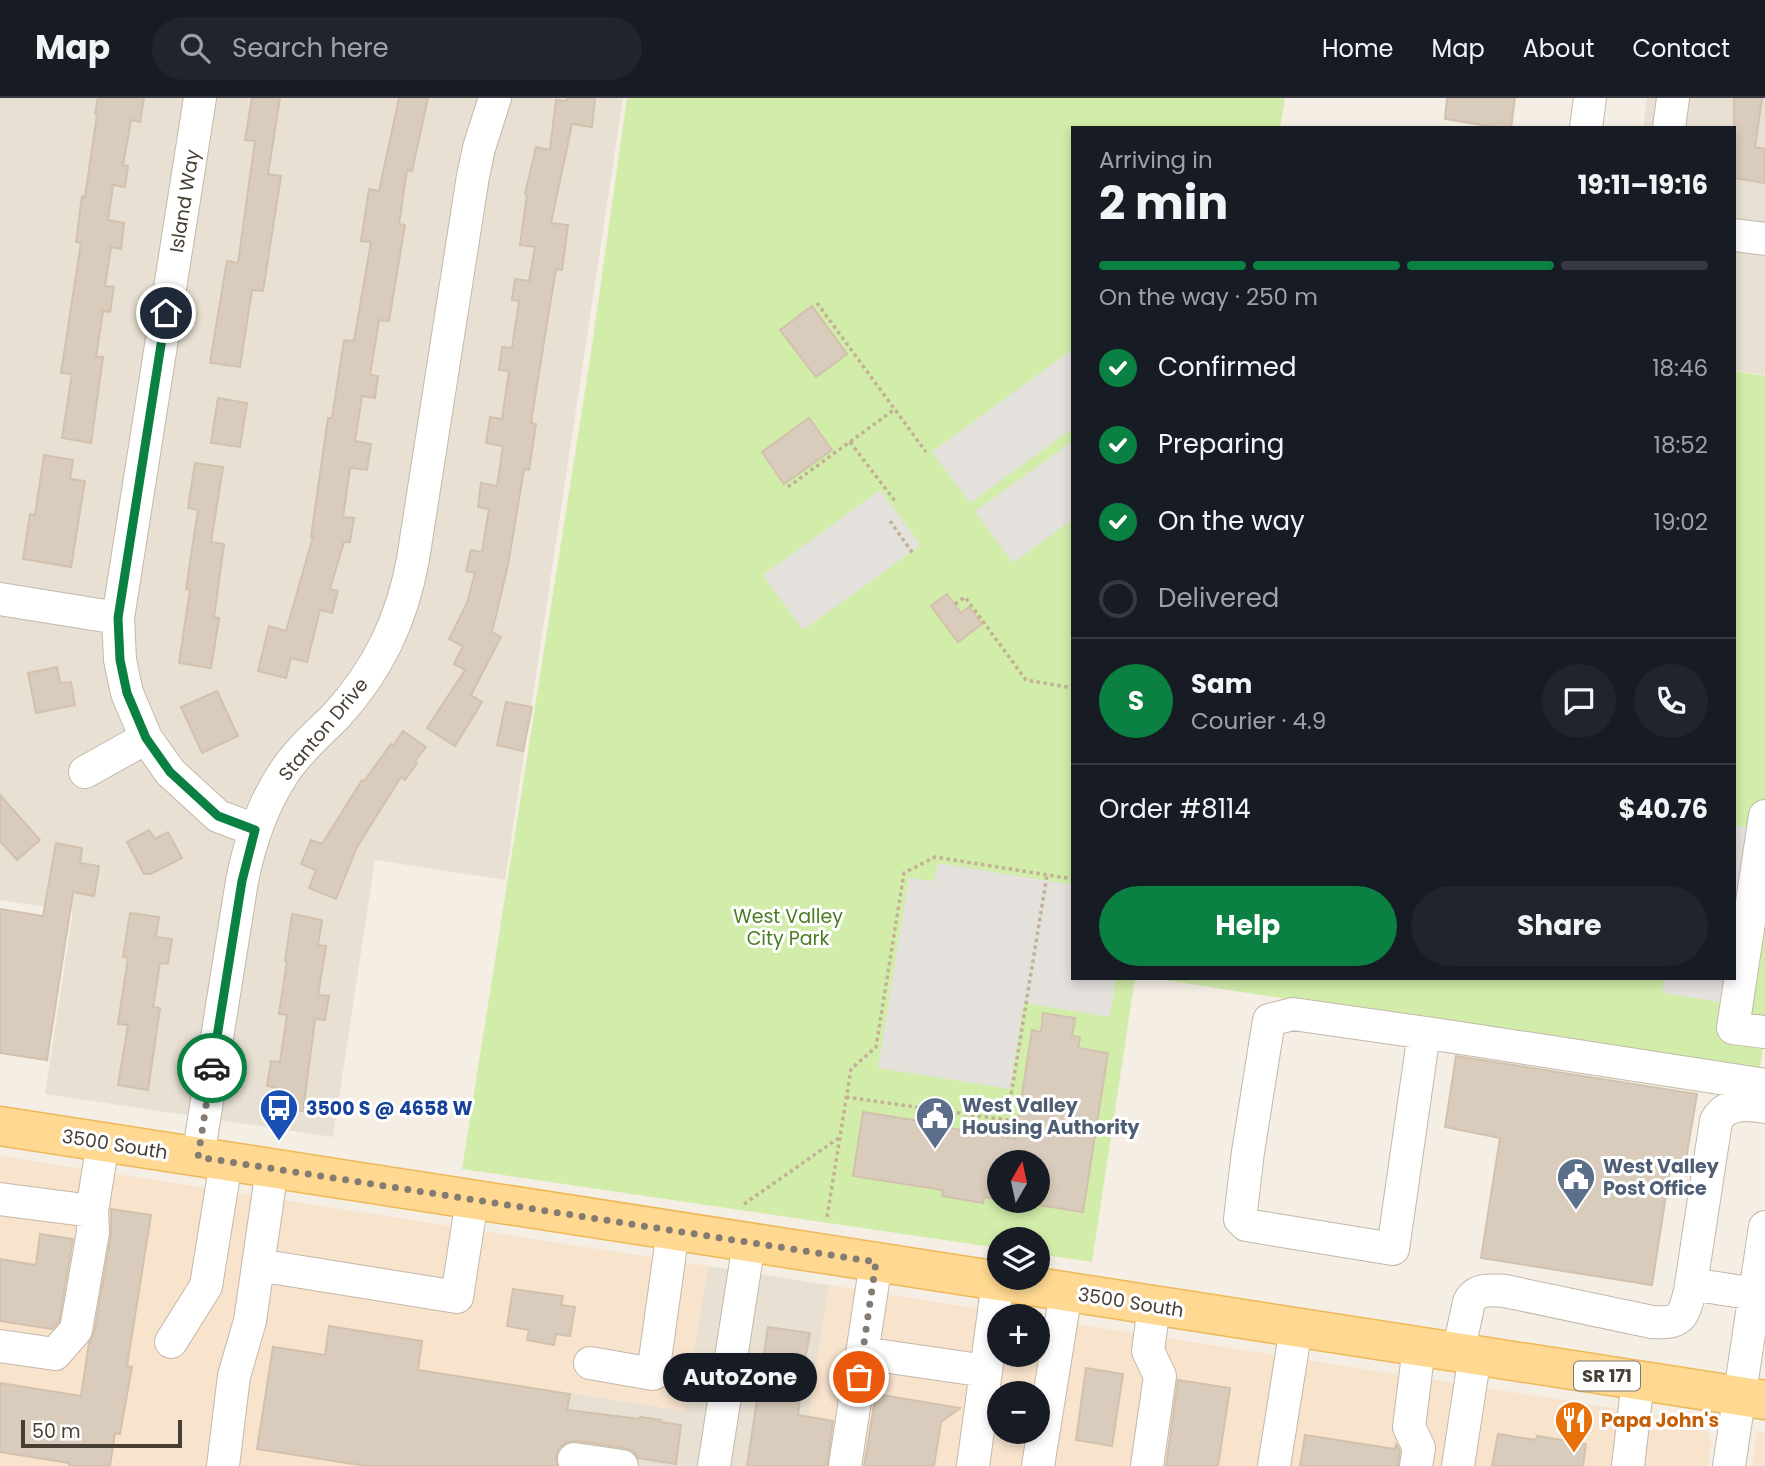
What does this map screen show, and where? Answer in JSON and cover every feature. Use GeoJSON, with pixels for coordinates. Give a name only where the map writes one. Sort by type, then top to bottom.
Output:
{"type":"FeatureCollection","features":[{"type":"Feature","properties":{"kind":"main road","name":"3500 South"},"geometry":{"type":"LineString","coordinates":[[0,1126],[987,1279]]}},
{"type":"Feature","properties":{"kind":"main road","name":"3500 South"},"geometry":{"type":"LineString","coordinates":[[1050,1289],[1753,1398]]}},
{"type":"Feature","properties":{"kind":"street","name":"Island Way"},"geometry":{"type":"LineString","coordinates":[[200,98],[118,618],[120,660],[127,693],[146,738],[170,772],[218,816],[255,830]]}},
{"type":"Feature","properties":{"kind":"street","name":"Stanton Drive"},"geometry":{"type":"LineString","coordinates":[[171,1342],[206,1286],[212,1159],[242,881],[255,830],[273,789],[285,770],[342,708],[371,671],[384,649],[403,604],[413,559],[473,176],[495,98]]}},
{"type":"Feature","properties":{"kind":"street"},"geometry":{"type":"LineString","coordinates":[[1586,126],[1590,98]]}},
{"type":"Feature","properties":{"kind":"street"},"geometry":{"type":"LineString","coordinates":[[1669,126],[1673,98]]}},
{"type":"Feature","properties":{"kind":"street"},"geometry":{"type":"LineString","coordinates":[[1736,235],[1765,239]]}},
{"type":"Feature","properties":{"kind":"street"},"geometry":{"type":"LineString","coordinates":[[0,598],[118,618]]}},
{"type":"Feature","properties":{"kind":"street"},"geometry":{"type":"LineString","coordinates":[[85,772],[146,738]]}},
{"type":"Feature","properties":{"kind":"street"},"geometry":{"type":"LineString","coordinates":[[1765,816],[1733,1028],[1765,1032]]}},
{"type":"Feature","properties":{"kind":"street"},"geometry":{"type":"LineString","coordinates":[[1424,1032],[1393,1249],[1247,1225],[1240,1219],[1269,1020],[1293,1014],[1424,1032],[1765,1085]]}},
{"type":"Feature","properties":{"kind":"street"},"geometry":{"type":"LineString","coordinates":[[1458,1466],[1469,1302],[1472,1296],[1492,1290],[1505,1291],[1651,1322],[1664,1323],[1681,1317],[1692,1284],[1716,1121],[1719,1115],[1734,1106],[1765,1107]]}},
{"type":"Feature","properties":{"kind":"street"},"geometry":{"type":"LineString","coordinates":[[0,1346],[55,1354],[76,1330],[93,1232],[92,1211],[103,1143]]}},
{"type":"Feature","properties":{"kind":"street"},"geometry":{"type":"LineString","coordinates":[[223,1466],[234,1376],[250,1321],[272,1169]]}},
{"type":"Feature","properties":{"kind":"street"},"geometry":{"type":"LineString","coordinates":[[0,1199],[92,1211]]}},
{"type":"Feature","properties":{"kind":"street"},"geometry":{"type":"LineString","coordinates":[[258,1265],[457,1297],[472,1200]]}},
{"type":"Feature","properties":{"kind":"street"},"geometry":{"type":"LineString","coordinates":[[590,1363],[653,1374],[673,1231]]}},
{"type":"Feature","properties":{"kind":"street"},"geometry":{"type":"LineString","coordinates":[[1729,1466],[1753,1398],[1755,1294],[1764,1241]]}},
{"type":"Feature","properties":{"kind":"street"},"geometry":{"type":"LineString","coordinates":[[714,1466],[749,1243]]}},
{"type":"Feature","properties":{"kind":"street"},"geometry":{"type":"LineString","coordinates":[[845,1466],[876,1262]]}},
{"type":"Feature","properties":{"kind":"street"},"geometry":{"type":"LineString","coordinates":[[1692,1284],[1755,1294]]}},
{"type":"Feature","properties":{"kind":"street"},"geometry":{"type":"LineString","coordinates":[[973,1466],[998,1290]]}},
{"type":"Feature","properties":{"kind":"street"},"geometry":{"type":"LineString","coordinates":[[1038,1466],[1066,1292]]}},
{"type":"Feature","properties":{"kind":"street"},"geometry":{"type":"LineString","coordinates":[[1147,1466],[1160,1376],[1148,1351],[1154,1306]]}},
{"type":"Feature","properties":{"kind":"street"},"geometry":{"type":"LineString","coordinates":[[1274,1466],[1296,1328]]}},
{"type":"Feature","properties":{"kind":"street"},"geometry":{"type":"LineString","coordinates":[[1416,1466],[1419,1448],[1409,1427],[1419,1347]]}},
{"type":"Feature","properties":{"kind":"street"},"geometry":{"type":"LineString","coordinates":[[862,1353],[986,1371]]}},
{"type":"Feature","properties":{"kind":"street"},"geometry":{"type":"LineString","coordinates":[[1628,1466],[1638,1381]]}},
{"type":"Feature","properties":{"kind":"street"},"geometry":{"type":"LineString","coordinates":[[574,1459],[622,1466]]}},
{"type":"Feature","properties":{"kind":"path"},"geometry":{"type":"LineString","coordinates":[[817,303],[926,452]]}},
{"type":"Feature","properties":{"kind":"path"},"geometry":{"type":"LineString","coordinates":[[788,487],[895,409]]}},
{"type":"Feature","properties":{"kind":"path"},"geometry":{"type":"LineString","coordinates":[[850,442],[895,502]]}},
{"type":"Feature","properties":{"kind":"path"},"geometry":{"type":"LineString","coordinates":[[890,521],[914,555]]}},
{"type":"Feature","properties":{"kind":"path"},"geometry":{"type":"LineString","coordinates":[[956,604],[965,597],[1026,680],[1071,688]]}},
{"type":"Feature","properties":{"kind":"path"},"geometry":{"type":"LineString","coordinates":[[827,1217],[851,1069],[876,1047],[904,873],[936,857],[1071,879]]}},
{"type":"Feature","properties":{"kind":"path"},"geometry":{"type":"LineString","coordinates":[[846,1097],[1007,1120],[1047,875]]}},
{"type":"Feature","properties":{"kind":"path"},"geometry":{"type":"LineString","coordinates":[[744,1204],[840,1137]]}},
{"type":"Feature","properties":{"kind":"shaded area"},"geometry":{"type":"Polygon","coordinates":[[[0,98],[623,98],[505,880],[375,860],[333,1137],[45,1094],[73,911],[0,900],[0,98]]]}},
{"type":"Feature","properties":{"kind":"shaded area"},"geometry":{"type":"Polygon","coordinates":[[[1647,98],[1765,98],[1765,375],[1736,370],[1736,126],[1643,126],[1647,98]]]}},
{"type":"Feature","properties":{"kind":"shaded area"},"geometry":{"type":"Polygon","coordinates":[[[1071,350],[1071,429],[970,503],[932,452],[1071,350]]]}},
{"type":"Feature","properties":{"kind":"shaded area"},"geometry":{"type":"Polygon","coordinates":[[[1071,442],[1071,520],[1013,563],[975,511],[1071,442]]]}},
{"type":"Feature","properties":{"kind":"shaded area"},"geometry":{"type":"Polygon","coordinates":[[[880,490],[921,545],[803,630],[763,575],[880,490]]]}},
{"type":"Feature","properties":{"kind":"shaded area"},"geometry":{"type":"Polygon","coordinates":[[[1736,825],[1752,828],[1736,932],[1736,825]]]}},
{"type":"Feature","properties":{"kind":"shaded area"},"geometry":{"type":"Polygon","coordinates":[[[938,863],[1071,885],[1071,980],[1116,980],[1110,1017],[1024,1003],[1010,1089],[878,1068],[909,878],[934,881],[938,863]]]}},
{"type":"Feature","properties":{"kind":"shaded area"},"geometry":{"type":"Polygon","coordinates":[[[1665,980],[1729,980],[1725,1003],[1662,993],[1665,980]]]}},
{"type":"Feature","properties":{"kind":"shaded area"},"geometry":{"type":"Polygon","coordinates":[[[0,1156],[708,1266],[684,1411],[571,1393],[559,1466],[0,1466],[0,1156]]]}},
{"type":"Feature","properties":{"kind":"shaded area"},"geometry":{"type":"Polygon","coordinates":[[[708,1266],[829,1285],[801,1466],[559,1466],[570,1393],[684,1411],[708,1266]]]}},
{"type":"Feature","properties":{"kind":"shaded area"},"geometry":{"type":"Polygon","coordinates":[[[829,1285],[987,1310],[987,1367],[1050,1367],[1050,1320],[1690,1420],[1700,1424],[1709,1434],[1711,1443],[1708,1466],[801,1466],[829,1285]]]}},
{"type":"Feature","properties":{"kind":"shaded area"},"geometry":{"type":"Polygon","coordinates":[[[1757,1431],[1765,1433],[1765,1466],[1752,1466],[1757,1431]]]}},
{"type":"Feature","properties":{"kind":"green space","name":"West Valley City Park"},"geometry":{"type":"Polygon","coordinates":[[[627,98],[1285,98],[1280,126],[1071,126],[1071,980],[1135,980],[1092,1262],[1050,1256],[1050,1227],[987,1227],[987,1246],[462,1169],[591,353],[627,98]]]}},
{"type":"Feature","properties":{"kind":"green space"},"geometry":{"type":"Polygon","coordinates":[[[1736,371],[1765,376],[1765,1035],[1759,1073],[1166,980],[1736,980],[1736,371]]]}},
{"type":"Feature","properties":{"kind":"building"},"geometry":{"type":"Polygon","coordinates":[[[98,98],[144,98],[140,122],[131,120],[123,165],[128,166],[125,187],[113,185],[108,220],[124,223],[121,249],[111,247],[105,286],[114,287],[110,312],[103,311],[96,357],[103,357],[91,443],[62,438],[72,374],[61,373],[81,243],[76,242],[82,196],[85,197],[98,98]]]}},
{"type":"Feature","properties":{"kind":"building"},"geometry":{"type":"Polygon","coordinates":[[[252,98],[280,98],[268,174],[281,176],[263,291],[252,290],[240,367],[210,363],[227,261],[238,263],[255,141],[245,140],[252,98]]]}},
{"type":"Feature","properties":{"kind":"building"},"geometry":{"type":"Polygon","coordinates":[[[399,98],[428,98],[412,171],[407,170],[399,224],[405,225],[389,321],[379,320],[370,375],[378,376],[375,398],[362,396],[355,441],[371,444],[367,470],[350,468],[343,517],[354,518],[350,542],[344,542],[330,589],[338,591],[332,613],[320,610],[307,662],[291,658],[286,678],[258,671],[269,626],[286,631],[313,537],[328,418],[332,418],[344,340],[354,341],[371,242],[361,241],[369,189],[379,191],[399,98]]]}},
{"type":"Feature","properties":{"kind":"building"},"geometry":{"type":"Polygon","coordinates":[[[567,98],[595,98],[592,127],[572,124],[551,223],[568,225],[562,270],[556,269],[545,335],[531,423],[536,424],[529,470],[524,469],[508,565],[492,632],[501,637],[471,695],[482,702],[455,746],[427,728],[465,670],[454,664],[463,646],[449,639],[467,603],[475,573],[466,571],[471,550],[482,552],[489,509],[478,507],[481,483],[497,486],[503,446],[486,443],[490,417],[502,419],[509,371],[499,370],[502,347],[512,348],[519,301],[512,300],[515,279],[529,281],[535,247],[520,245],[525,194],[536,147],[550,150],[556,100],[567,101],[567,98]]]}},
{"type":"Feature","properties":{"kind":"building"},"geometry":{"type":"Polygon","coordinates":[[[1447,98],[1515,98],[1511,126],[1488,126],[1445,119],[1447,98]]]}},
{"type":"Feature","properties":{"kind":"building"},"geometry":{"type":"Polygon","coordinates":[[[1734,98],[1762,98],[1755,147],[1765,149],[1765,183],[1736,178],[1734,98]]]}},
{"type":"Feature","properties":{"kind":"building"},"geometry":{"type":"Polygon","coordinates":[[[812,306],[847,354],[816,377],[780,330],[812,306]]]}},
{"type":"Feature","properties":{"kind":"building"},"geometry":{"type":"Polygon","coordinates":[[[218,398],[247,403],[240,447],[211,443],[218,398]]]}},
{"type":"Feature","properties":{"kind":"building"},"geometry":{"type":"Polygon","coordinates":[[[809,418],[832,450],[784,484],[762,452],[809,418]]]}},
{"type":"Feature","properties":{"kind":"building"},"geometry":{"type":"Polygon","coordinates":[[[44,455],[73,460],[70,479],[85,481],[71,567],[23,559],[30,514],[35,515],[44,455]]]}},
{"type":"Feature","properties":{"kind":"building"},"geometry":{"type":"Polygon","coordinates":[[[195,463],[223,467],[211,542],[224,544],[214,617],[219,618],[211,668],[179,663],[190,590],[186,589],[198,510],[188,508],[195,463]]]}},
{"type":"Feature","properties":{"kind":"building"},"geometry":{"type":"Polygon","coordinates":[[[947,594],[961,613],[969,607],[982,624],[958,642],[931,606],[947,594]]]}},
{"type":"Feature","properties":{"kind":"building"},"geometry":{"type":"Polygon","coordinates":[[[57,667],[60,683],[71,682],[75,705],[36,713],[28,673],[57,667]]]}},
{"type":"Feature","properties":{"kind":"building"},"geometry":{"type":"Polygon","coordinates":[[[217,691],[238,736],[202,753],[181,707],[217,691]]]}},
{"type":"Feature","properties":{"kind":"building"},"geometry":{"type":"Polygon","coordinates":[[[506,702],[532,707],[523,751],[497,745],[506,702]]]}},
{"type":"Feature","properties":{"kind":"building"},"geometry":{"type":"Polygon","coordinates":[[[403,731],[426,747],[405,780],[401,777],[357,847],[336,899],[309,888],[316,870],[301,864],[311,840],[322,844],[362,780],[364,781],[403,731]]]}},
{"type":"Feature","properties":{"kind":"building"},"geometry":{"type":"Polygon","coordinates":[[[0,795],[40,840],[17,860],[0,841],[0,795]]]}},
{"type":"Feature","properties":{"kind":"building"},"geometry":{"type":"Polygon","coordinates":[[[149,830],[155,839],[168,832],[182,858],[151,874],[144,874],[127,842],[149,830]]]}},
{"type":"Feature","properties":{"kind":"building"},"geometry":{"type":"Polygon","coordinates":[[[56,843],[82,848],[80,863],[99,866],[94,896],[73,892],[47,1060],[0,1053],[0,909],[43,916],[56,843]]]}},
{"type":"Feature","properties":{"kind":"building"},"geometry":{"type":"Polygon","coordinates":[[[130,913],[159,917],[156,937],[172,939],[168,964],[160,963],[153,1007],[160,1008],[148,1090],[118,1085],[128,1025],[118,1024],[128,958],[123,957],[130,913]]]}},
{"type":"Feature","properties":{"kind":"building"},"geometry":{"type":"Polygon","coordinates":[[[292,914],[322,920],[318,945],[326,946],[318,995],[329,996],[325,1020],[315,1019],[303,1111],[274,1107],[277,1088],[267,1086],[271,1061],[280,1062],[287,1015],[279,1014],[292,914]]]}},
{"type":"Feature","properties":{"kind":"building"},"geometry":{"type":"Polygon","coordinates":[[[1043,1013],[1075,1018],[1072,1036],[1080,1037],[1078,1048],[1108,1053],[1083,1212],[1050,1207],[1050,1150],[987,1150],[987,1197],[984,1197],[983,1203],[942,1196],[943,1190],[853,1176],[863,1112],[1015,1139],[1032,1030],[1041,1032],[1043,1013]]]}},
{"type":"Feature","properties":{"kind":"building","name":"West Valley Post Office"},"geometry":{"type":"Polygon","coordinates":[[[1456,1056],[1697,1094],[1685,1165],[1671,1163],[1652,1285],[1481,1258],[1500,1138],[1445,1127],[1456,1056]]]}},
{"type":"Feature","properties":{"kind":"building"},"geometry":{"type":"Polygon","coordinates":[[[111,1209],[151,1215],[127,1366],[132,1367],[120,1434],[115,1433],[110,1466],[69,1466],[69,1463],[0,1452],[0,1383],[81,1396],[111,1235],[111,1209]]]}},
{"type":"Feature","properties":{"kind":"building"},"geometry":{"type":"Polygon","coordinates":[[[40,1234],[73,1239],[59,1322],[52,1329],[0,1321],[0,1259],[36,1265],[40,1234]]]}},
{"type":"Feature","properties":{"kind":"building"},"geometry":{"type":"Polygon","coordinates":[[[513,1289],[563,1296],[561,1305],[575,1307],[570,1336],[556,1334],[554,1345],[527,1340],[529,1330],[507,1326],[513,1289]]]}},
{"type":"Feature","properties":{"kind":"building"},"geometry":{"type":"Polygon","coordinates":[[[329,1326],[422,1341],[418,1370],[570,1394],[567,1410],[640,1417],[681,1425],[676,1464],[638,1458],[633,1451],[625,1448],[577,1441],[567,1442],[559,1448],[557,1466],[366,1466],[257,1449],[273,1347],[325,1355],[329,1326]]]}},
{"type":"Feature","properties":{"kind":"building"},"geometry":{"type":"Polygon","coordinates":[[[768,1327],[810,1333],[799,1390],[798,1415],[833,1421],[827,1466],[747,1466],[768,1327]]]}},
{"type":"Feature","properties":{"kind":"building"},"geometry":{"type":"Polygon","coordinates":[[[1086,1368],[1123,1374],[1112,1446],[1076,1440],[1086,1368]]]}},
{"type":"Feature","properties":{"kind":"building"},"geometry":{"type":"Polygon","coordinates":[[[1178,1380],[1230,1388],[1218,1466],[1166,1466],[1178,1380]]]}},
{"type":"Feature","properties":{"kind":"building"},"geometry":{"type":"Polygon","coordinates":[[[876,1394],[960,1408],[941,1422],[934,1466],[864,1466],[876,1394]]]}},
{"type":"Feature","properties":{"kind":"building"},"geometry":{"type":"Polygon","coordinates":[[[1498,1434],[1536,1440],[1537,1436],[1586,1444],[1583,1466],[1492,1466],[1498,1434]]]}},
{"type":"Feature","properties":{"kind":"building"},"geometry":{"type":"Polygon","coordinates":[[[1305,1435],[1395,1449],[1396,1444],[1400,1451],[1398,1466],[1300,1466],[1305,1435]]]}},
{"type":"Feature","properties":{"kind":"way so far"},"geometry":{"type":"LineString","coordinates":[[212,1068],[198,1157],[876,1262],[859,1377]]}},
{"type":"Feature","properties":{"kind":"place","name":"3500 S @ 4658 W"},"geometry":{"type":"Point","coordinates":[279,1142]}},
{"type":"Feature","properties":{"kind":"place","name":"West Valley Housing Authority"},"geometry":{"type":"Point","coordinates":[935,1150]}},
{"type":"Feature","properties":{"kind":"place","name":"West Valley Post Office"},"geometry":{"type":"Point","coordinates":[1576,1211]}},
{"type":"Feature","properties":{"kind":"place","name":"AutoZone"},"geometry":{"type":"Point","coordinates":[859,1377]}},
{"type":"Feature","properties":{"kind":"place","name":"Papa John's"},"geometry":{"type":"Point","coordinates":[1574,1454]}},
{"type":"Feature","properties":{"kind":"route"},"geometry":{"type":"LineString","coordinates":[[166,313],[118,618],[120,660],[127,693],[146,738],[170,772],[218,816],[255,830],[242,881],[212,1068]]}}]}
